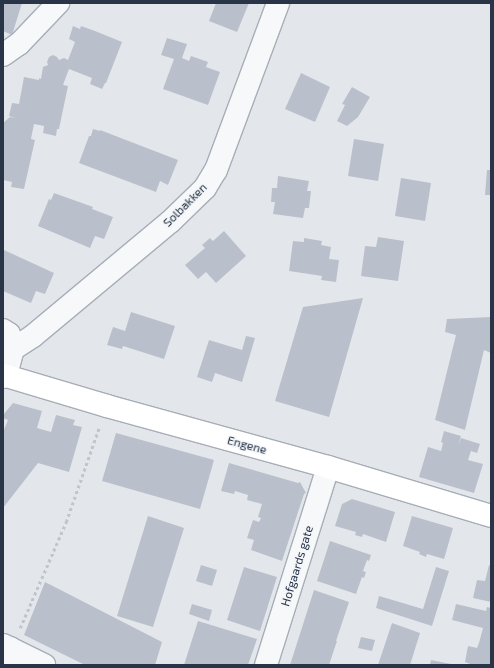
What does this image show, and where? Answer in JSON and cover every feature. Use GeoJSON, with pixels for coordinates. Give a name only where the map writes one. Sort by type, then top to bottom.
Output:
{"type":"FeatureCollection","features":[{"type":"Feature","properties":{"kind":"main road","name":"Engene"},"geometry":{"type":"LineString","coordinates":[[4,376],[328,467],[491,516]]}},
{"type":"Feature","properties":{"kind":"street"},"geometry":{"type":"LineString","coordinates":[[3,55],[19,44],[58,3]]}},
{"type":"Feature","properties":{"kind":"street","name":"Solbakken"},"geometry":{"type":"LineString","coordinates":[[13,349],[34,336],[164,227],[205,188],[216,170],[278,3]]}},
{"type":"Feature","properties":{"kind":"street"},"geometry":{"type":"LineString","coordinates":[[3,330],[9,334],[13,349],[4,376]]}},
{"type":"Feature","properties":{"kind":"street","name":"Hofgaards gate"},"geometry":{"type":"LineString","coordinates":[[266,665],[328,467]]}},
{"type":"Feature","properties":{"kind":"street"},"geometry":{"type":"LineString","coordinates":[[6,653],[44,665]]}},
{"type":"Feature","properties":{"kind":"path"},"geometry":{"type":"LineString","coordinates":[[6,653],[66,522],[107,406]]}},
{"type":"Feature","properties":{"kind":"building"},"geometry":{"type":"Polygon","coordinates":[[[3,3],[22,3],[12,35],[3,31],[3,3]]]}},
{"type":"Feature","properties":{"kind":"building"},"geometry":{"type":"Polygon","coordinates":[[[216,3],[249,3],[237,32],[209,21],[216,3]]]}},
{"type":"Feature","properties":{"kind":"building"},"geometry":{"type":"Polygon","coordinates":[[[73,26],[80,29],[81,26],[122,42],[106,83],[102,89],[90,84],[92,78],[69,69],[63,85],[68,86],[59,129],[57,129],[56,136],[43,133],[44,126],[34,124],[31,139],[35,140],[24,189],[11,187],[12,182],[3,180],[3,123],[10,117],[16,118],[9,116],[12,103],[19,104],[24,77],[39,80],[39,78],[41,79],[43,67],[48,65],[47,62],[49,57],[53,55],[59,60],[64,58],[68,60],[75,42],[69,39],[73,26]]]}},
{"type":"Feature","properties":{"kind":"building"},"geometry":{"type":"Polygon","coordinates":[[[167,38],[187,44],[182,58],[189,61],[191,56],[208,62],[206,67],[220,72],[208,105],[163,89],[174,59],[161,55],[167,38]]]}},
{"type":"Feature","properties":{"kind":"building"},"geometry":{"type":"Polygon","coordinates":[[[301,73],[330,87],[315,122],[285,109],[301,73]]]}},
{"type":"Feature","properties":{"kind":"building"},"geometry":{"type":"Polygon","coordinates":[[[352,87],[370,97],[358,117],[347,126],[337,121],[345,105],[342,104],[352,87]]]}},
{"type":"Feature","properties":{"kind":"building"},"geometry":{"type":"Polygon","coordinates":[[[93,129],[100,130],[178,160],[168,185],[160,181],[156,192],[79,163],[93,129]]]}},
{"type":"Feature","properties":{"kind":"building"},"geometry":{"type":"Polygon","coordinates":[[[354,139],[384,144],[378,181],[348,176],[354,139]]]}},
{"type":"Feature","properties":{"kind":"building"},"geometry":{"type":"Polygon","coordinates":[[[487,170],[491,170],[491,195],[485,195],[487,170]]]}},
{"type":"Feature","properties":{"kind":"building"},"geometry":{"type":"Polygon","coordinates":[[[278,176],[309,181],[307,191],[311,191],[309,208],[305,208],[303,218],[273,214],[275,202],[271,202],[272,188],[277,188],[278,176]]]}},
{"type":"Feature","properties":{"kind":"building"},"geometry":{"type":"Polygon","coordinates":[[[401,178],[431,183],[425,221],[395,216],[401,178]]]}},
{"type":"Feature","properties":{"kind":"building"},"geometry":{"type":"Polygon","coordinates":[[[54,193],[93,207],[92,209],[113,217],[104,239],[95,236],[90,248],[38,226],[49,199],[51,200],[54,193]]]}},
{"type":"Feature","properties":{"kind":"building"},"geometry":{"type":"Polygon","coordinates":[[[224,231],[246,256],[216,283],[206,272],[198,279],[185,265],[205,248],[202,245],[210,238],[213,241],[224,231]]]}},
{"type":"Feature","properties":{"kind":"building"},"geometry":{"type":"Polygon","coordinates":[[[378,237],[404,241],[398,281],[361,276],[365,246],[376,247],[378,237]]]}},
{"type":"Feature","properties":{"kind":"building"},"geometry":{"type":"Polygon","coordinates":[[[304,238],[322,241],[321,245],[331,247],[329,259],[339,260],[336,282],[321,280],[322,276],[289,271],[293,241],[304,242],[304,238]]]}},
{"type":"Feature","properties":{"kind":"building"},"geometry":{"type":"Polygon","coordinates":[[[4,250],[54,273],[45,294],[36,291],[31,303],[3,291],[4,250]]]}},
{"type":"Feature","properties":{"kind":"building"},"geometry":{"type":"Polygon","coordinates":[[[363,298],[329,417],[275,401],[303,307],[363,298]]]}},
{"type":"Feature","properties":{"kind":"building"},"geometry":{"type":"Polygon","coordinates":[[[131,312],[175,326],[164,359],[123,346],[122,349],[107,345],[113,327],[125,331],[131,312]]]}},
{"type":"Feature","properties":{"kind":"building"},"geometry":{"type":"Polygon","coordinates":[[[491,317],[491,353],[484,350],[465,430],[435,420],[456,335],[445,332],[447,319],[491,317]]]}},
{"type":"Feature","properties":{"kind":"building"},"geometry":{"type":"Polygon","coordinates":[[[246,336],[255,338],[242,382],[215,373],[212,382],[197,377],[209,340],[242,350],[246,336]]]}},
{"type":"Feature","properties":{"kind":"building"},"geometry":{"type":"Polygon","coordinates":[[[13,403],[42,411],[37,428],[51,432],[56,415],[75,420],[73,425],[82,427],[69,472],[38,463],[3,508],[3,432],[8,420],[3,418],[3,415],[13,403]]]}},
{"type":"Feature","properties":{"kind":"building"},"geometry":{"type":"Polygon","coordinates":[[[444,431],[461,436],[458,446],[461,438],[480,444],[477,453],[471,451],[468,460],[483,464],[474,493],[419,477],[428,447],[441,451],[443,443],[441,442],[444,431]]]}},
{"type":"Feature","properties":{"kind":"building"},"geometry":{"type":"Polygon","coordinates":[[[116,433],[214,460],[200,509],[102,481],[116,433]]]}},
{"type":"Feature","properties":{"kind":"building"},"geometry":{"type":"Polygon","coordinates":[[[229,463],[298,483],[300,482],[306,493],[304,494],[282,561],[251,550],[254,540],[247,538],[253,520],[259,522],[261,518],[258,517],[262,504],[247,500],[248,495],[235,491],[234,494],[221,491],[229,463]]]}},
{"type":"Feature","properties":{"kind":"building"},"geometry":{"type":"Polygon","coordinates":[[[352,499],[395,512],[386,542],[363,534],[362,537],[355,535],[356,532],[335,526],[342,504],[352,499]]]}},
{"type":"Feature","properties":{"kind":"building"},"geometry":{"type":"Polygon","coordinates":[[[148,516],[184,528],[153,627],[117,616],[148,516]]]}},
{"type":"Feature","properties":{"kind":"building"},"geometry":{"type":"Polygon","coordinates":[[[412,516],[453,528],[444,559],[427,554],[426,557],[419,554],[420,552],[403,546],[412,516]]]}},
{"type":"Feature","properties":{"kind":"building"},"geometry":{"type":"Polygon","coordinates":[[[330,541],[371,555],[369,561],[367,560],[363,571],[366,572],[364,578],[362,577],[356,594],[317,581],[330,541]]]}},
{"type":"Feature","properties":{"kind":"building"},"geometry":{"type":"Polygon","coordinates":[[[201,565],[217,570],[212,586],[196,581],[201,565]]]}},
{"type":"Feature","properties":{"kind":"building"},"geometry":{"type":"Polygon","coordinates":[[[489,565],[491,566],[491,602],[473,598],[477,580],[485,581],[489,565]]]}},
{"type":"Feature","properties":{"kind":"building"},"geometry":{"type":"Polygon","coordinates":[[[244,567],[277,577],[260,631],[227,620],[244,567]]]}},
{"type":"Feature","properties":{"kind":"building"},"geometry":{"type":"Polygon","coordinates":[[[436,567],[449,571],[432,626],[376,608],[379,596],[423,609],[436,567]]]}},
{"type":"Feature","properties":{"kind":"building"},"geometry":{"type":"Polygon","coordinates":[[[45,582],[162,642],[155,665],[85,665],[24,635],[45,582]]]}},
{"type":"Feature","properties":{"kind":"building"},"geometry":{"type":"Polygon","coordinates":[[[314,590],[349,602],[337,641],[329,665],[290,665],[314,590]]]}},
{"type":"Feature","properties":{"kind":"building"},"geometry":{"type":"Polygon","coordinates":[[[192,604],[212,610],[209,621],[189,614],[192,604]]]}},
{"type":"Feature","properties":{"kind":"building"},"geometry":{"type":"Polygon","coordinates":[[[456,604],[486,611],[487,607],[491,608],[491,665],[473,665],[465,662],[468,646],[477,648],[483,628],[452,620],[456,604]]]}},
{"type":"Feature","properties":{"kind":"building"},"geometry":{"type":"Polygon","coordinates":[[[198,621],[257,639],[248,665],[184,665],[198,621]]]}},
{"type":"Feature","properties":{"kind":"building"},"geometry":{"type":"Polygon","coordinates":[[[392,623],[420,633],[410,665],[378,665],[392,623]]]}},
{"type":"Feature","properties":{"kind":"building"},"geometry":{"type":"Polygon","coordinates":[[[361,637],[375,640],[372,651],[358,648],[361,637]]]}},
{"type":"Feature","properties":{"kind":"building"},"geometry":{"type":"Polygon","coordinates":[[[431,660],[451,664],[451,665],[430,665],[431,660]]]}}]}
